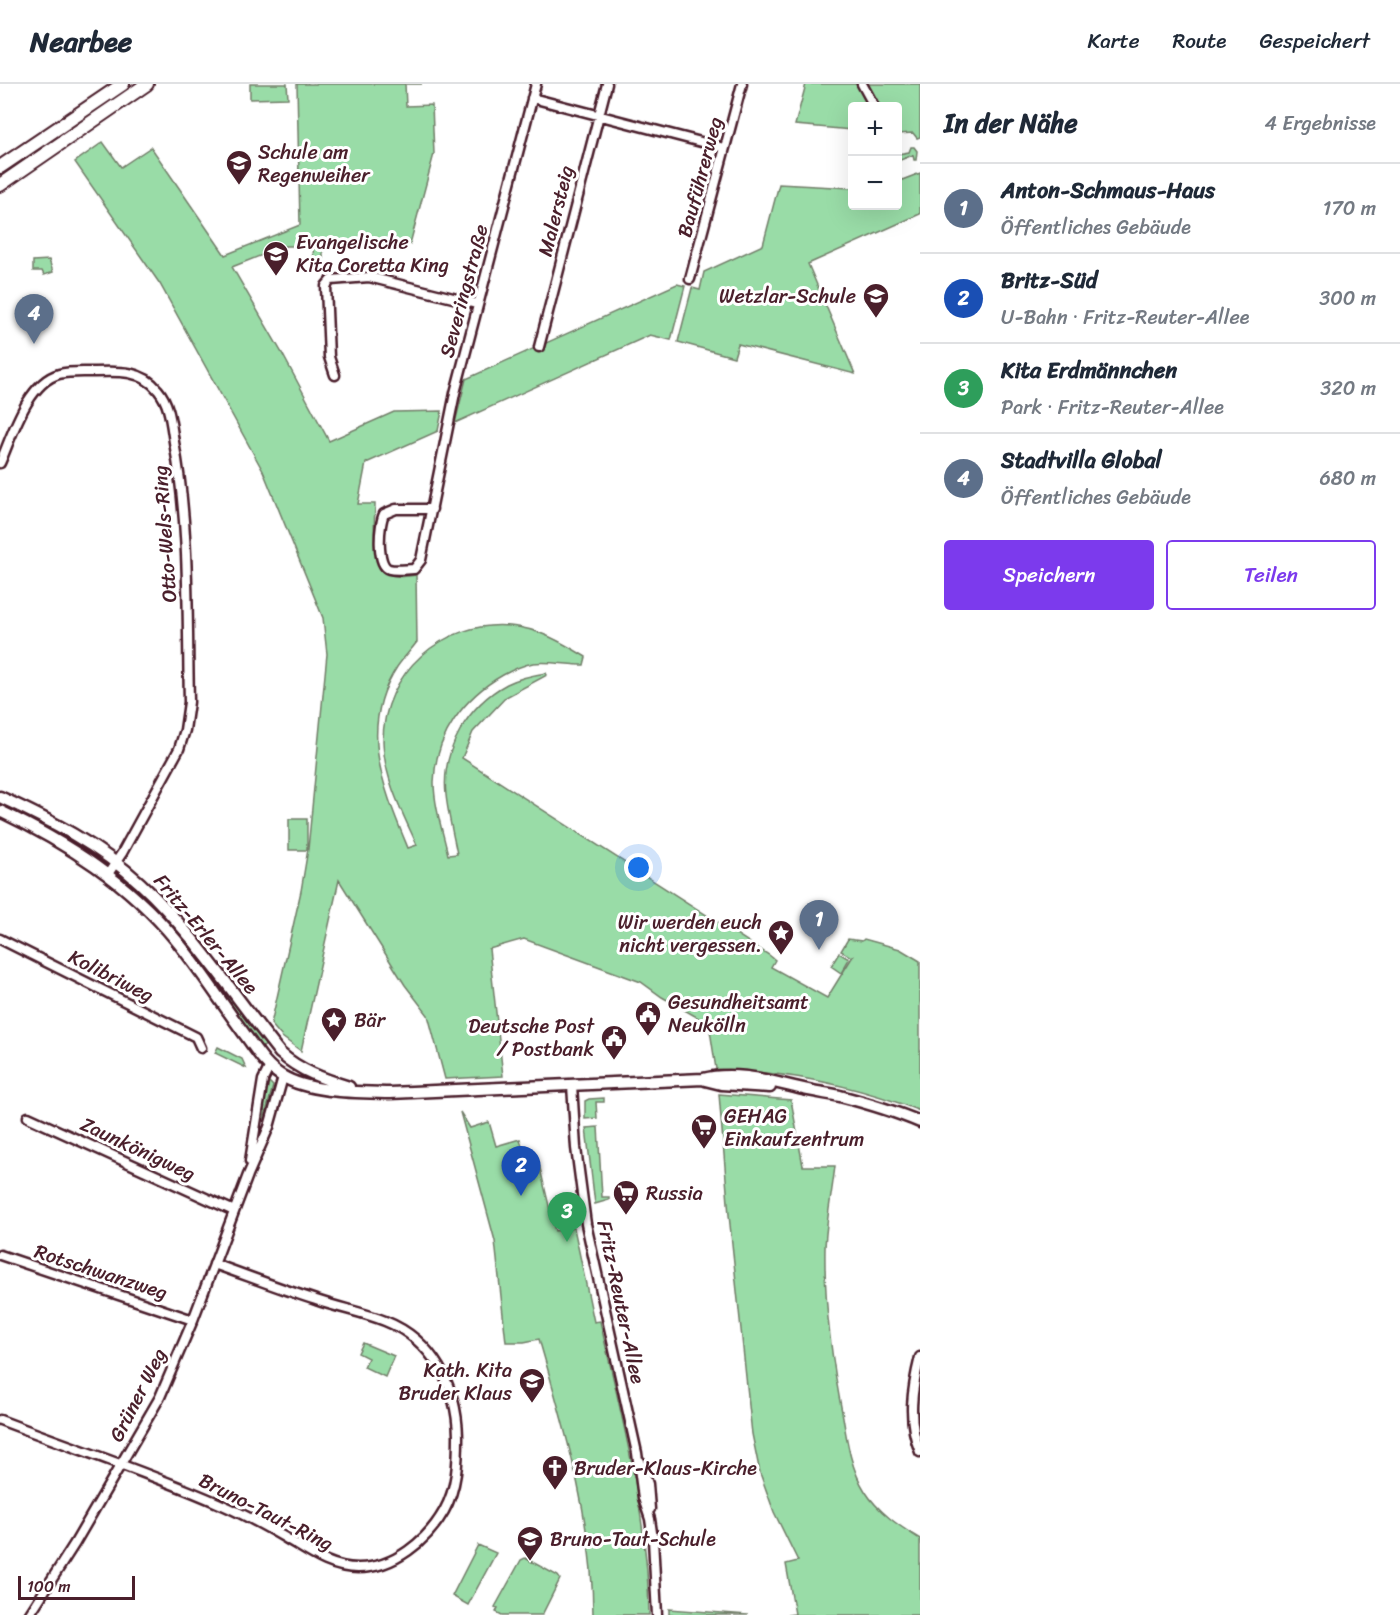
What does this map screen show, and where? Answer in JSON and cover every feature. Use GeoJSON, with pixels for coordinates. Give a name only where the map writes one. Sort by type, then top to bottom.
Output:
{"type":"FeatureCollection","features":[{"type":"Feature","properties":{"kind":"main road"},"geometry":{"type":"LineString","coordinates":[[0,167],[123,84]]}},
{"type":"Feature","properties":{"kind":"main road"},"geometry":{"type":"LineString","coordinates":[[0,185],[147,84]]}},
{"type":"Feature","properties":{"kind":"street","name":"Severingstraße"},"geometry":{"type":"LineString","coordinates":[[432,509],[396,509],[384,514],[381,528],[381,557],[386,568],[411,569],[418,566],[422,560],[432,509],[450,414],[536,84]]}},
{"type":"Feature","properties":{"kind":"street","name":"Malersteig"},"geometry":{"type":"LineString","coordinates":[[538,347],[607,84]]}},
{"type":"Feature","properties":{"kind":"street","name":"Bauführerweg"},"geometry":{"type":"LineString","coordinates":[[690,279],[742,84]]}},
{"type":"Feature","properties":{"kind":"street"},"geometry":{"type":"LineString","coordinates":[[862,84],[872,102]]}},
{"type":"Feature","properties":{"kind":"street"},"geometry":{"type":"LineString","coordinates":[[532,98],[724,148]]}},
{"type":"Feature","properties":{"kind":"street"},"geometry":{"type":"LineString","coordinates":[[335,375],[329,357],[327,286],[331,280],[369,277],[477,304]]}},
{"type":"Feature","properties":{"kind":"street","name":"Otto-Wels-Ring"},"geometry":{"type":"LineString","coordinates":[[0,463],[32,394],[41,384],[61,373],[114,371],[133,374],[153,385],[164,398],[167,406],[181,480],[186,525],[189,696],[187,719],[179,749],[108,874]]}},
{"type":"Feature","properties":{"kind":"street","name":"Fritz-Erler-Allee"},"geometry":{"type":"LineString","coordinates":[[0,797],[52,821],[116,863],[140,883],[171,914],[280,1053],[290,1062],[324,1079],[363,1091]]}},
{"type":"Feature","properties":{"kind":"street","name":"Fritz-Erler-Allee"},"geometry":{"type":"LineString","coordinates":[[0,811],[58,840],[108,874],[146,908],[176,940],[269,1068],[297,1083],[331,1089],[363,1091]]}},
{"type":"Feature","properties":{"kind":"street","name":"Kolibriweg"},"geometry":{"type":"LineString","coordinates":[[0,939],[196,1037],[201,1048]]}},
{"type":"Feature","properties":{"kind":"street"},"geometry":{"type":"LineString","coordinates":[[269,1068],[280,1053]]}},
{"type":"Feature","properties":{"kind":"street"},"geometry":{"type":"LineString","coordinates":[[283,1077],[290,1062]]}},
{"type":"Feature","properties":{"kind":"street","name":"Grüner Weg"},"geometry":{"type":"LineString","coordinates":[[248,1175],[263,1080],[269,1068]]}},
{"type":"Feature","properties":{"kind":"street"},"geometry":{"type":"LineString","coordinates":[[363,1091],[413,1092],[703,1079],[716,1076],[738,1077],[778,1082],[860,1102],[920,1122]]}},
{"type":"Feature","properties":{"kind":"street","name":"Grüner Weg"},"geometry":{"type":"LineString","coordinates":[[29,1615],[75,1543],[160,1397],[269,1127],[283,1077]]}},
{"type":"Feature","properties":{"kind":"street","name":"Fritz-Reuter-Allee"},"geometry":{"type":"LineString","coordinates":[[572,1085],[577,1159],[586,1224],[637,1454],[648,1484],[657,1615]]}},
{"type":"Feature","properties":{"kind":"street","name":"Zaunkönigweg"},"geometry":{"type":"LineString","coordinates":[[28,1117],[234,1211]]}},
{"type":"Feature","properties":{"kind":"street","name":"Rotschwanzweg"},"geometry":{"type":"LineString","coordinates":[[0,1255],[193,1320]]}},
{"type":"Feature","properties":{"kind":"street","name":"Bruno-Taut-Ring"},"geometry":{"type":"LineString","coordinates":[[0,1420],[219,1503],[336,1566],[371,1567],[403,1554],[425,1536],[447,1506],[457,1470],[457,1421],[450,1389],[443,1372],[429,1353],[409,1334],[384,1321],[315,1300],[214,1264]]}},
{"type":"Feature","properties":{"kind":"street"},"geometry":{"type":"LineString","coordinates":[[920,1356],[912,1405],[914,1432],[920,1452]]}},
{"type":"Feature","properties":{"kind":"green space"},"geometry":{"type":"Polygon","coordinates":[[[250,84],[287,84],[288,98],[250,99],[250,84]]]}},
{"type":"Feature","properties":{"kind":"green space"},"geometry":{"type":"Polygon","coordinates":[[[297,84],[405,84],[406,106],[432,105],[434,154],[410,244],[323,245],[323,271],[314,271],[313,246],[285,246],[232,267],[329,441],[394,412],[442,411],[438,431],[366,463],[358,504],[375,504],[374,542],[378,562],[382,569],[394,576],[416,575],[417,642],[397,667],[385,690],[378,713],[377,736],[378,758],[383,781],[408,848],[417,845],[390,781],[383,741],[386,716],[393,694],[406,673],[421,656],[440,642],[462,632],[485,626],[520,627],[559,642],[586,657],[584,665],[545,662],[521,666],[510,671],[489,684],[464,706],[446,734],[436,765],[434,791],[448,855],[457,854],[447,802],[446,778],[448,762],[460,730],[469,716],[493,693],[516,680],[546,673],[547,675],[506,697],[473,732],[462,758],[769,955],[775,960],[771,967],[827,998],[853,956],[841,951],[848,939],[862,941],[864,939],[900,949],[920,961],[920,1111],[871,1094],[820,1081],[768,1073],[716,1069],[709,1024],[641,982],[524,939],[489,949],[503,1076],[445,1079],[428,1015],[405,985],[339,880],[301,1051],[282,1037],[271,1024],[301,891],[308,849],[327,654],[323,618],[263,471],[160,284],[75,162],[103,142],[121,167],[151,147],[225,255],[300,225],[297,84]]]}},
{"type":"Feature","properties":{"kind":"green space"},"geometry":{"type":"Polygon","coordinates":[[[806,84],[920,84],[920,137],[917,138],[913,133],[902,134],[902,102],[848,102],[848,130],[795,125],[806,84]]]}},
{"type":"Feature","properties":{"kind":"green space"},"geometry":{"type":"Polygon","coordinates":[[[911,147],[914,147],[917,151],[916,160],[913,155],[902,159],[902,153],[909,152],[911,147]]]}},
{"type":"Feature","properties":{"kind":"green space"},"geometry":{"type":"Polygon","coordinates":[[[920,173],[920,214],[808,264],[855,374],[738,344],[734,357],[678,342],[692,288],[700,290],[704,272],[763,245],[779,184],[848,188],[848,210],[902,210],[902,180],[920,173]]]}},
{"type":"Feature","properties":{"kind":"green space"},"geometry":{"type":"Polygon","coordinates":[[[49,260],[53,272],[44,275],[42,271],[33,271],[33,261],[49,260]]]}},
{"type":"Feature","properties":{"kind":"green space"},"geometry":{"type":"Polygon","coordinates":[[[677,284],[685,286],[671,340],[650,335],[455,423],[466,379],[677,284]]]}},
{"type":"Feature","properties":{"kind":"green space"},"geometry":{"type":"Polygon","coordinates":[[[16,808],[60,831],[108,862],[108,865],[104,867],[14,814],[16,808]]]}},
{"type":"Feature","properties":{"kind":"green space"},"geometry":{"type":"Polygon","coordinates":[[[289,819],[307,819],[307,850],[289,850],[289,819]]]}},
{"type":"Feature","properties":{"kind":"green space"},"geometry":{"type":"Polygon","coordinates":[[[129,879],[172,921],[268,1043],[262,1048],[195,959],[126,884],[129,879]]]}},
{"type":"Feature","properties":{"kind":"green space"},"geometry":{"type":"Polygon","coordinates":[[[839,953],[849,959],[841,973],[831,966],[839,953]]]}},
{"type":"Feature","properties":{"kind":"green space"},"geometry":{"type":"Polygon","coordinates":[[[218,1047],[242,1059],[246,1068],[215,1053],[218,1047]]]}},
{"type":"Feature","properties":{"kind":"green space"},"geometry":{"type":"Polygon","coordinates":[[[268,1081],[273,1086],[264,1120],[264,1099],[268,1081]]]}},
{"type":"Feature","properties":{"kind":"green space"},"geometry":{"type":"Polygon","coordinates":[[[719,1094],[791,1100],[803,1166],[835,1166],[828,1217],[825,1269],[832,1354],[846,1436],[856,1474],[870,1499],[889,1518],[920,1539],[920,1615],[787,1615],[795,1614],[786,1564],[798,1561],[774,1512],[760,1473],[752,1434],[719,1094]]]}},
{"type":"Feature","properties":{"kind":"green space"},"geometry":{"type":"Polygon","coordinates":[[[604,1098],[604,1102],[596,1102],[597,1118],[585,1119],[585,1101],[604,1098]]]}},
{"type":"Feature","properties":{"kind":"green space"},"geometry":{"type":"Polygon","coordinates":[[[460,1112],[470,1128],[489,1122],[496,1146],[520,1139],[527,1163],[538,1160],[555,1231],[574,1228],[594,1322],[600,1321],[625,1430],[644,1541],[649,1615],[593,1615],[588,1544],[568,1441],[539,1339],[506,1342],[495,1241],[460,1112]]]}},
{"type":"Feature","properties":{"kind":"green space"},"geometry":{"type":"Polygon","coordinates":[[[598,1127],[602,1197],[609,1197],[609,1200],[595,1204],[586,1128],[598,1127]]]}},
{"type":"Feature","properties":{"kind":"green space"},"geometry":{"type":"Polygon","coordinates":[[[363,1343],[394,1356],[385,1377],[364,1367],[368,1358],[358,1353],[363,1343]]]}},
{"type":"Feature","properties":{"kind":"green space"},"geometry":{"type":"Polygon","coordinates":[[[478,1545],[496,1553],[468,1605],[452,1596],[478,1545]]]}},
{"type":"Feature","properties":{"kind":"green space"},"geometry":{"type":"Polygon","coordinates":[[[525,1558],[560,1579],[542,1615],[502,1615],[496,1612],[498,1608],[495,1607],[521,1560],[525,1558]]]}},
{"type":"Feature","properties":{"kind":"green space"},"geometry":{"type":"Polygon","coordinates":[[[669,1609],[748,1615],[669,1615],[669,1609]]]}},
{"type":"Feature","properties":{"kind":"place","name":"Schule am Regenweiher"},"geometry":{"type":"Point","coordinates":[239,186]}},
{"type":"Feature","properties":{"kind":"place","name":"Evangelische Kita Coretta King"},"geometry":{"type":"Point","coordinates":[276,277]}},
{"type":"Feature","properties":{"kind":"place","name":"Wetzlar-Schule"},"geometry":{"type":"Point","coordinates":[876,319]}},
{"type":"Feature","properties":{"kind":"place","name":"Stadtvilla Global"},"geometry":{"type":"Point","coordinates":[34,344]}},
{"type":"Feature","properties":{"kind":"place","name":"Anton-Schmaus-Haus"},"geometry":{"type":"Point","coordinates":[819,950]}},
{"type":"Feature","properties":{"kind":"place","name":"Wir werden euch nicht vergessen."},"geometry":{"type":"Point","coordinates":[781,956]}},
{"type":"Feature","properties":{"kind":"place","name":"Gesundheitsamt Neukölln"},"geometry":{"type":"Point","coordinates":[648,1037]}},
{"type":"Feature","properties":{"kind":"place","name":"Bär"},"geometry":{"type":"Point","coordinates":[334,1043]}},
{"type":"Feature","properties":{"kind":"place","name":"Deutsche Post / Postbank"},"geometry":{"type":"Point","coordinates":[614,1061]}},
{"type":"Feature","properties":{"kind":"place","name":"GEHAG Einkaufzentrum"},"geometry":{"type":"Point","coordinates":[704,1150]}},
{"type":"Feature","properties":{"kind":"place","name":"Britz-Süd"},"geometry":{"type":"Point","coordinates":[521,1196]}},
{"type":"Feature","properties":{"kind":"place","name":"Russia"},"geometry":{"type":"Point","coordinates":[626,1216]}},
{"type":"Feature","properties":{"kind":"place","name":"Kita Erdmännchen"},"geometry":{"type":"Point","coordinates":[567,1242]}},
{"type":"Feature","properties":{"kind":"place","name":"Kath. Kita Bruder Klaus"},"geometry":{"type":"Point","coordinates":[532,1404]}},
{"type":"Feature","properties":{"kind":"place","name":"Bruder-Klaus-Kirche"},"geometry":{"type":"Point","coordinates":[555,1491]}},
{"type":"Feature","properties":{"kind":"place","name":"Bruno-Taut-Schule"},"geometry":{"type":"Point","coordinates":[530,1562]}}]}
